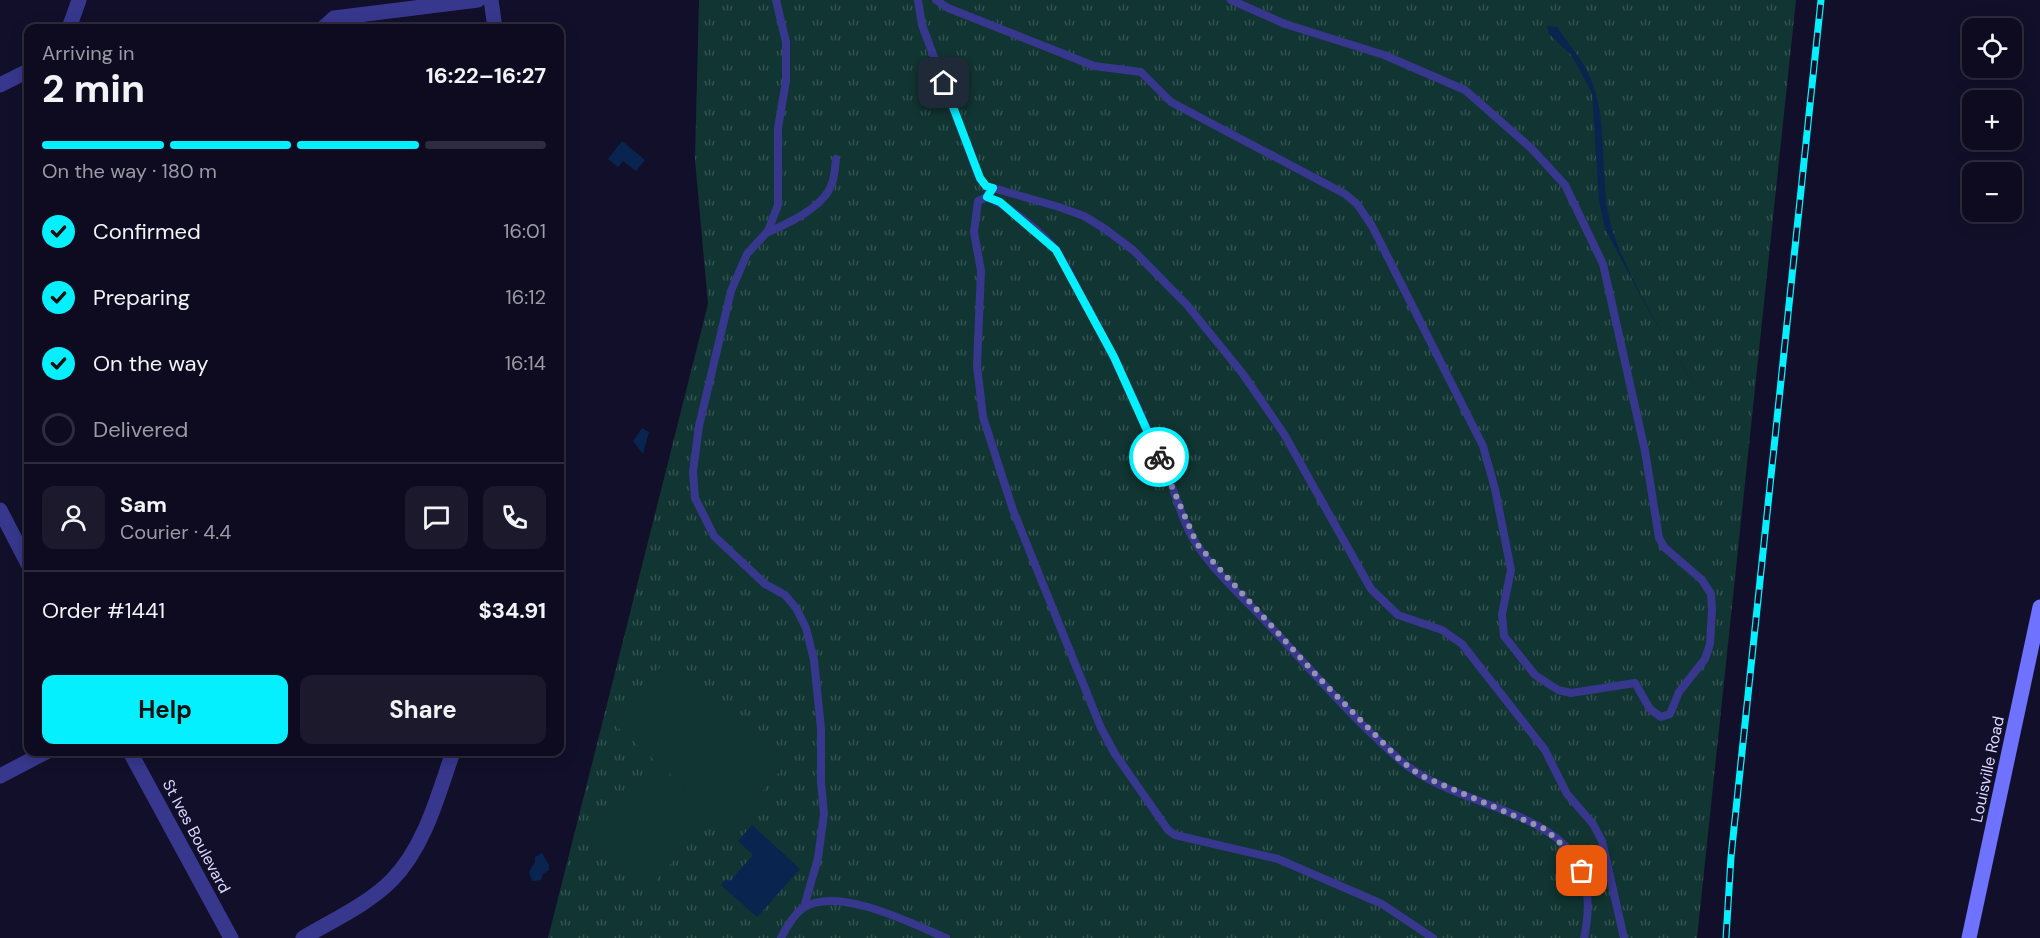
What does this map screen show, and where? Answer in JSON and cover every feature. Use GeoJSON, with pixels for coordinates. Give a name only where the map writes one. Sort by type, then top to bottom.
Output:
{"type":"FeatureCollection","features":[{"type":"Feature","properties":{"kind":"main road","name":"Louisville Road"},"geometry":{"type":"LineString","coordinates":[[1969,938],[2040,607]]}},
{"type":"Feature","properties":{"kind":"street"},"geometry":{"type":"LineString","coordinates":[[70,24],[79,0]]}},
{"type":"Feature","properties":{"kind":"street"},"geometry":{"type":"LineString","coordinates":[[327,24],[334,18],[478,0]]}},
{"type":"Feature","properties":{"kind":"street"},"geometry":{"type":"LineString","coordinates":[[491,0],[494,24]]}},
{"type":"Feature","properties":{"kind":"street"},"geometry":{"type":"LineString","coordinates":[[0,85],[24,72]]}},
{"type":"Feature","properties":{"kind":"street"},"geometry":{"type":"LineString","coordinates":[[0,510],[24,556]]}},
{"type":"Feature","properties":{"kind":"street"},"geometry":{"type":"LineString","coordinates":[[0,776],[38,756]]}},
{"type":"Feature","properties":{"kind":"street","name":"St Ives Boulevard"},"geometry":{"type":"LineString","coordinates":[[132,756],[231,938]]}},
{"type":"Feature","properties":{"kind":"street"},"geometry":{"type":"LineString","coordinates":[[303,938],[367,901],[392,879],[416,848],[451,756]]}},
{"type":"Feature","properties":{"kind":"lane"},"geometry":{"type":"LineString","coordinates":[[776,0],[786,42],[786,81],[778,128],[780,192],[776,213],[765,233],[747,254],[731,291],[699,426],[693,472],[696,498],[714,536],[757,578],[785,595],[796,608],[806,628],[814,660],[821,729],[820,782],[824,814],[818,858],[804,908],[789,922],[781,938]]}},
{"type":"Feature","properties":{"kind":"lane"},"geometry":{"type":"LineString","coordinates":[[918,0],[922,25],[980,178],[986,186],[1059,207],[1084,216],[1105,228],[1133,250],[1187,305],[1242,374],[1284,434],[1371,589],[1398,615],[1442,630],[1462,644],[1545,750],[1567,794],[1593,824],[1602,841],[1624,938]]}},
{"type":"Feature","properties":{"kind":"lane"},"geometry":{"type":"LineString","coordinates":[[936,0],[948,8],[1094,66],[1141,72],[1171,102],[1320,180],[1357,204],[1372,226],[1484,446],[1511,570],[1502,614],[1504,636],[1510,646],[1535,675],[1558,690],[1571,693],[1635,683],[1650,709],[1661,717],[1670,714],[1679,692],[1705,658],[1710,644],[1711,594],[1702,580],[1664,547],[1659,538],[1645,451],[1603,264],[1565,185],[1531,148],[1465,90],[1384,55],[1285,24],[1231,0]]}},
{"type":"Feature","properties":{"kind":"lane"},"geometry":{"type":"LineString","coordinates":[[765,233],[804,216],[832,184],[836,159]]}},
{"type":"Feature","properties":{"kind":"lane"},"geometry":{"type":"LineString","coordinates":[[993,188],[987,197],[978,201],[975,216],[976,244],[981,271],[977,366],[982,417],[1013,510],[1101,728],[1115,754],[1168,830],[1175,835],[1278,859],[1382,904],[1433,938]]}},
{"type":"Feature","properties":{"kind":"lane"},"geometry":{"type":"LineString","coordinates":[[987,197],[1000,202],[1056,250],[1114,357],[1197,544],[1318,677],[1401,761],[1420,775],[1517,815],[1559,839],[1582,871],[1588,892],[1588,918],[1584,938]]}},
{"type":"Feature","properties":{"kind":"lane"},"geometry":{"type":"LineString","coordinates":[[804,908],[837,902],[861,905],[890,914],[946,938]]}},
{"type":"Feature","properties":{"kind":"green space"},"geometry":{"type":"Polygon","coordinates":[[[699,0],[1796,0],[1697,938],[548,938],[708,304],[695,160],[699,0]]]}},
{"type":"Feature","properties":{"kind":"green space"},"geometry":{"type":"Polygon","coordinates":[[[670,656],[788,762],[730,828],[612,722],[670,656]]]}},
{"type":"Feature","properties":{"kind":"green space"},"geometry":{"type":"Polygon","coordinates":[[[651,769],[709,821],[650,887],[592,835],[651,769]]]}},
{"type":"Feature","properties":{"kind":"water"},"geometry":{"type":"Polygon","coordinates":[[[1547,26],[1557,27],[1590,77],[1601,122],[1606,198],[1614,235],[1633,280],[1665,337],[1650,313],[1605,229],[1599,201],[1592,93],[1572,56],[1549,34],[1547,26]]]}},
{"type":"Feature","properties":{"kind":"water"},"geometry":{"type":"Polygon","coordinates":[[[622,141],[645,160],[636,171],[623,161],[618,167],[608,159],[622,141]]]}},
{"type":"Feature","properties":{"kind":"water"},"geometry":{"type":"Polygon","coordinates":[[[642,428],[649,432],[643,454],[633,441],[642,428]]]}},
{"type":"Feature","properties":{"kind":"water"},"geometry":{"type":"Polygon","coordinates":[[[752,825],[800,869],[757,917],[721,885],[726,879],[730,881],[753,855],[738,841],[752,825]]]}},
{"type":"Feature","properties":{"kind":"water"},"geometry":{"type":"Polygon","coordinates":[[[542,853],[549,865],[549,870],[543,874],[541,880],[532,881],[529,872],[535,862],[535,857],[542,853]]]}},
{"type":"Feature","properties":{"kind":"railway"},"geometry":{"type":"LineString","coordinates":[[1726,938],[1731,857],[1821,0]]}},
{"type":"Feature","properties":{"kind":"way so far"},"geometry":{"type":"LineString","coordinates":[[1159,457],[1197,544],[1318,677],[1401,761],[1420,775],[1545,829],[1559,839],[1582,871]]}},
{"type":"Feature","properties":{"kind":"route"},"geometry":{"type":"LineString","coordinates":[[944,83],[980,178],[986,186],[993,188],[989,190],[987,197],[1000,202],[1056,250],[1114,357],[1159,457]]}}]}
